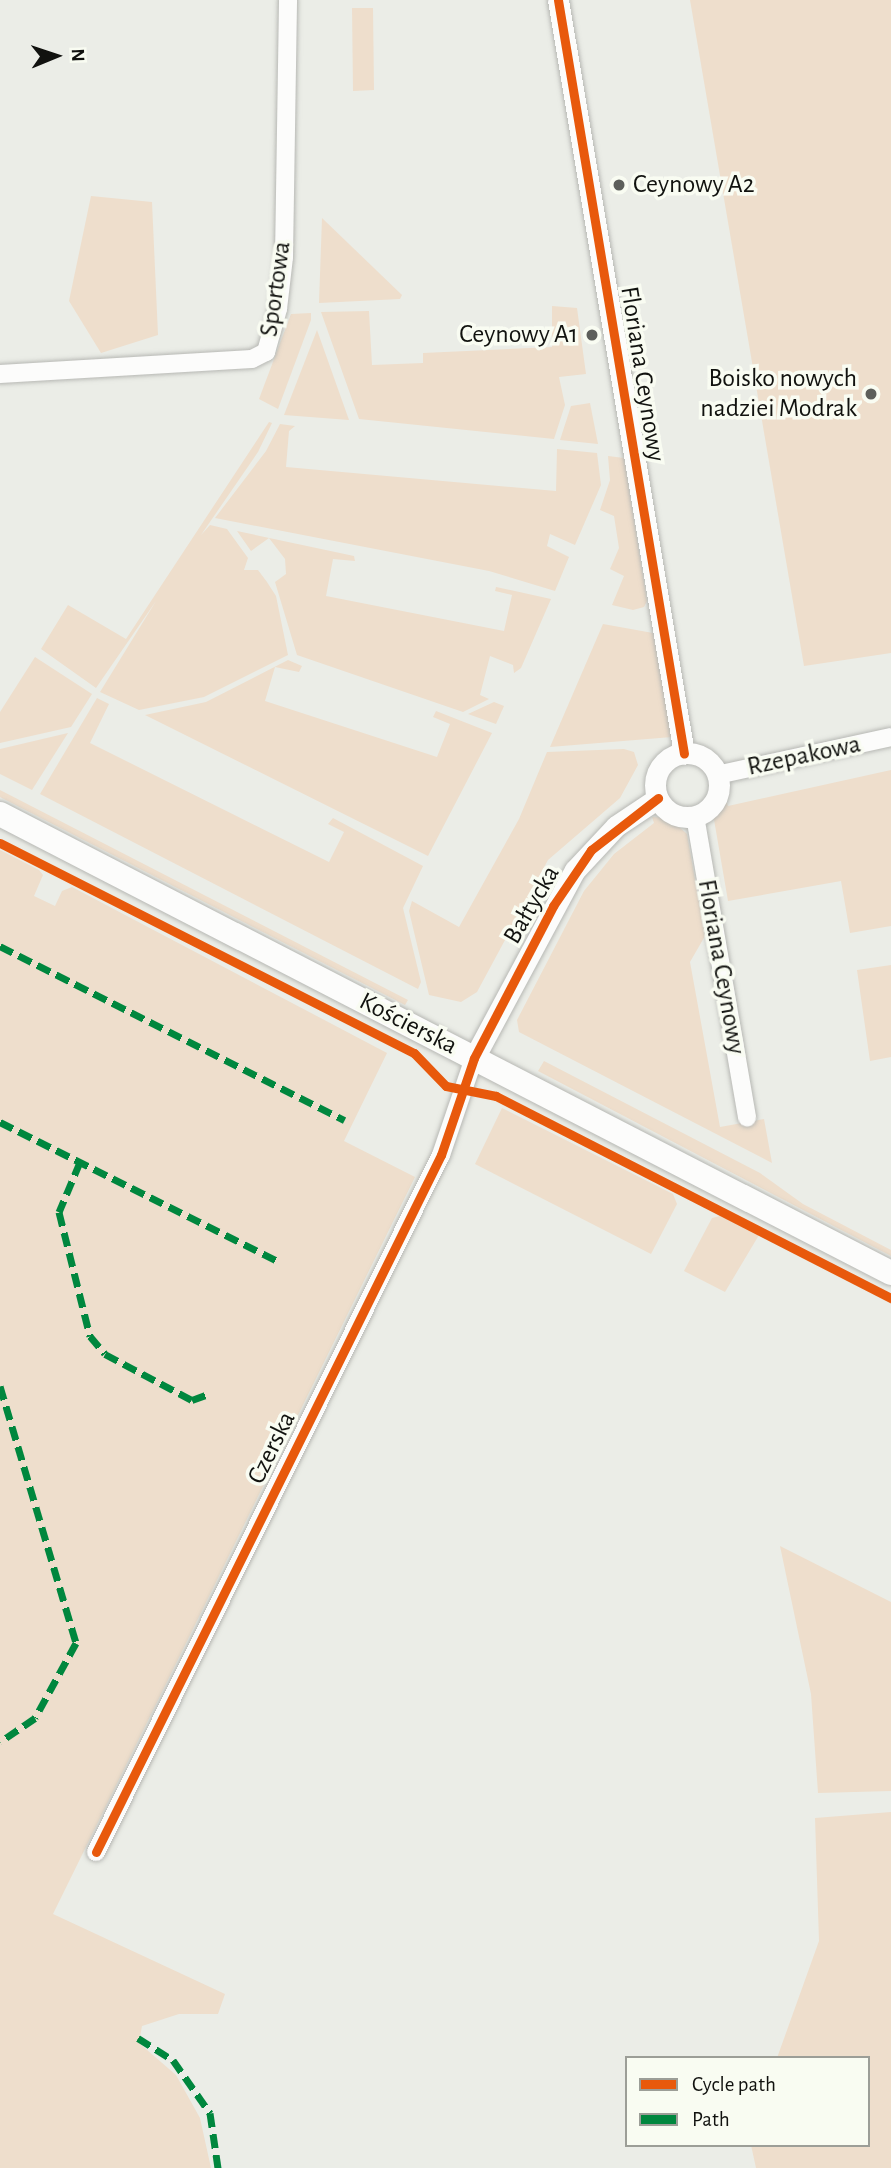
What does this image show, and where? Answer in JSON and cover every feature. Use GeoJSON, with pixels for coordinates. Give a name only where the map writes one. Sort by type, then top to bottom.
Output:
{"type":"FeatureCollection","features":[{"type":"Feature","properties":{"kind":"main road","name":"Kościerska"},"geometry":{"type":"LineString","coordinates":[[0,814],[891,1273]]}},
{"type":"Feature","properties":{"kind":"street","name":"Sportowa"},"geometry":{"type":"LineString","coordinates":[[0,374],[252,359],[266,352],[278,309],[285,257],[288,0]]}},
{"type":"Feature","properties":{"kind":"street","name":"Floriana Ceynowy"},"geometry":{"type":"LineString","coordinates":[[558,0],[684,754]]}},
{"type":"Feature","properties":{"kind":"street","name":"Rzepakowa"},"geometry":{"type":"LineString","coordinates":[[717,775],[891,737]]}},
{"type":"Feature","properties":{"kind":"street"},"geometry":{"type":"LineString","coordinates":[[684,754],[704,759],[717,775],[717,796],[695,816],[673,814],[658,798],[660,769],[684,754]]}},
{"type":"Feature","properties":{"kind":"street","name":"Bałtycka"},"geometry":{"type":"LineString","coordinates":[[474,1058],[575,870],[616,826],[658,798]]}},
{"type":"Feature","properties":{"kind":"street","name":"Floriana Ceynowy"},"geometry":{"type":"LineString","coordinates":[[695,816],[747,1118]]}},
{"type":"Feature","properties":{"kind":"street","name":"Czerska"},"geometry":{"type":"LineString","coordinates":[[96,1852],[441,1155],[474,1058]]}},
{"type":"Feature","properties":{"kind":"shaded area"},"geometry":{"type":"Polygon","coordinates":[[[690,0],[891,0],[891,653],[804,666],[690,0]]]}},
{"type":"Feature","properties":{"kind":"shaded area"},"geometry":{"type":"Polygon","coordinates":[[[352,8],[373,8],[374,90],[353,91],[352,8]]]}},
{"type":"Feature","properties":{"kind":"shaded area"},"geometry":{"type":"Polygon","coordinates":[[[91,196],[152,202],[158,335],[101,353],[69,301],[91,196]]]}},
{"type":"Feature","properties":{"kind":"shaded area"},"geometry":{"type":"Polygon","coordinates":[[[322,218],[402,295],[400,299],[319,303],[322,218]]]}},
{"type":"Feature","properties":{"kind":"shaded area"},"geometry":{"type":"Polygon","coordinates":[[[552,306],[577,308],[586,374],[559,377],[565,405],[554,439],[359,419],[321,312],[369,311],[372,365],[423,363],[423,353],[552,347],[552,306]]]}},
{"type":"Feature","properties":{"kind":"shaded area"},"geometry":{"type":"Polygon","coordinates":[[[311,313],[311,320],[278,409],[259,399],[291,314],[311,313]]]}},
{"type":"Feature","properties":{"kind":"shaded area"},"geometry":{"type":"Polygon","coordinates":[[[317,330],[349,420],[284,415],[317,330]]]}},
{"type":"Feature","properties":{"kind":"shaded area"},"geometry":{"type":"Polygon","coordinates":[[[590,403],[598,444],[560,440],[571,406],[590,403]]]}},
{"type":"Feature","properties":{"kind":"shaded area"},"geometry":{"type":"Polygon","coordinates":[[[269,422],[272,423],[258,452],[201,535],[210,525],[227,529],[248,558],[244,570],[258,570],[267,582],[276,596],[288,655],[204,697],[139,710],[100,692],[156,601],[96,688],[41,649],[68,605],[126,639],[269,422]]]}},
{"type":"Feature","properties":{"kind":"shaded area"},"geometry":{"type":"Polygon","coordinates":[[[280,424],[295,426],[289,431],[286,467],[556,491],[557,449],[597,453],[601,485],[575,545],[550,534],[547,546],[569,557],[555,591],[489,571],[215,518],[266,451],[280,424]]]}},
{"type":"Feature","properties":{"kind":"shaded area"},"geometry":{"type":"Polygon","coordinates":[[[608,456],[624,458],[647,601],[644,607],[633,610],[612,605],[624,576],[610,569],[619,548],[614,516],[600,510],[610,480],[608,456]]]}},
{"type":"Feature","properties":{"kind":"shaded area"},"geometry":{"type":"Polygon","coordinates":[[[237,531],[354,556],[355,561],[333,559],[326,596],[504,631],[512,595],[495,591],[496,587],[551,599],[521,668],[514,673],[513,665],[490,656],[480,695],[489,699],[463,712],[297,655],[275,582],[286,574],[285,559],[269,538],[251,551],[237,531]]]}},
{"type":"Feature","properties":{"kind":"shaded area"},"geometry":{"type":"Polygon","coordinates":[[[603,624],[653,633],[672,737],[550,747],[603,624]]]}},
{"type":"Feature","properties":{"kind":"shaded area"},"geometry":{"type":"Polygon","coordinates":[[[35,657],[92,694],[71,727],[0,743],[0,712],[35,657]]]}},
{"type":"Feature","properties":{"kind":"shaded area"},"geometry":{"type":"Polygon","coordinates":[[[288,660],[302,666],[299,672],[275,667],[265,701],[437,757],[450,724],[433,717],[436,711],[492,733],[428,856],[145,715],[206,702],[288,660]]]}},
{"type":"Feature","properties":{"kind":"shaded area"},"geometry":{"type":"Polygon","coordinates":[[[97,698],[109,704],[90,743],[329,862],[344,832],[328,824],[333,818],[423,866],[403,908],[421,982],[418,989],[40,794],[97,698]]]}},
{"type":"Feature","properties":{"kind":"shaded area"},"geometry":{"type":"Polygon","coordinates":[[[494,702],[504,706],[496,724],[468,714],[494,702]]]}},
{"type":"Feature","properties":{"kind":"shaded area"},"geometry":{"type":"Polygon","coordinates":[[[68,733],[32,790],[0,774],[0,749],[68,733]]]}},
{"type":"Feature","properties":{"kind":"shaded area"},"geometry":{"type":"Polygon","coordinates":[[[624,749],[634,752],[638,765],[620,798],[548,860],[477,992],[461,1002],[429,995],[409,911],[412,901],[459,927],[519,819],[547,752],[624,749]]]}},
{"type":"Feature","properties":{"kind":"shaded area"},"geometry":{"type":"Polygon","coordinates":[[[891,770],[891,926],[850,933],[841,881],[728,901],[711,802],[724,796],[728,806],[891,770]]]}},
{"type":"Feature","properties":{"kind":"shaded area"},"geometry":{"type":"Polygon","coordinates":[[[0,790],[408,1000],[405,1005],[0,797],[0,790]]]}},
{"type":"Feature","properties":{"kind":"shaded area"},"geometry":{"type":"Polygon","coordinates":[[[652,817],[669,818],[687,834],[705,936],[690,962],[720,1127],[764,1119],[772,1163],[519,1032],[517,1020],[584,891],[614,854],[654,823],[652,817]]]}},
{"type":"Feature","properties":{"kind":"shaded area"},"geometry":{"type":"Polygon","coordinates":[[[0,850],[39,870],[43,875],[34,896],[55,906],[62,891],[72,887],[387,1053],[344,1141],[415,1177],[53,1914],[225,1994],[218,2014],[179,2014],[142,2026],[139,2043],[176,2075],[200,2118],[211,2168],[0,2168],[0,850]]]}},
{"type":"Feature","properties":{"kind":"shaded area"},"geometry":{"type":"Polygon","coordinates":[[[891,965],[891,1057],[870,1061],[857,970],[891,965]]]}},
{"type":"Feature","properties":{"kind":"shaded area"},"geometry":{"type":"Polygon","coordinates":[[[544,1061],[760,1173],[803,1204],[891,1250],[891,1256],[538,1071],[544,1061]]]}},
{"type":"Feature","properties":{"kind":"shaded area"},"geometry":{"type":"Polygon","coordinates":[[[502,1108],[673,1194],[677,1204],[651,1254],[475,1164],[502,1108]]]}},
{"type":"Feature","properties":{"kind":"shaded area"},"geometry":{"type":"Polygon","coordinates":[[[720,1216],[759,1235],[725,1292],[684,1271],[712,1218],[720,1216]]]}},
{"type":"Feature","properties":{"kind":"shaded area"},"geometry":{"type":"Polygon","coordinates":[[[780,1546],[891,1602],[891,1791],[818,1793],[811,1694],[780,1546]]]}},
{"type":"Feature","properties":{"kind":"shaded area"},"geometry":{"type":"Polygon","coordinates":[[[891,1812],[891,2168],[756,2168],[751,2147],[870,2147],[870,2056],[778,2056],[819,1941],[815,1818],[891,1812]]]}},
{"type":"Feature","properties":{"kind":"marked path"},"geometry":{"type":"LineString","coordinates":[[0,946],[345,1120]]}},
{"type":"Feature","properties":{"kind":"marked path"},"geometry":{"type":"LineString","coordinates":[[0,1122],[280,1262]]}},
{"type":"Feature","properties":{"kind":"marked path"},"geometry":{"type":"LineString","coordinates":[[80,1162],[59,1212],[90,1336],[105,1354],[192,1400],[206,1395]]}},
{"type":"Feature","properties":{"kind":"marked path"},"geometry":{"type":"LineString","coordinates":[[0,1386],[76,1643],[35,1718],[0,1742]]}},
{"type":"Feature","properties":{"kind":"marked path"},"geometry":{"type":"LineString","coordinates":[[138,2038],[173,2060],[210,2113],[218,2168]]}},
{"type":"Feature","properties":{"kind":"cycle path"},"geometry":{"type":"LineString","coordinates":[[558,0],[684,754]]}},
{"type":"Feature","properties":{"kind":"cycle path"},"geometry":{"type":"LineString","coordinates":[[96,1852],[441,1155],[474,1058],[553,906],[591,850],[658,798]]}},
{"type":"Feature","properties":{"kind":"cycle path"},"geometry":{"type":"LineString","coordinates":[[0,843],[414,1053],[446,1086],[496,1096],[891,1298]]}},
{"type":"Feature","properties":{"kind":"place","name":"Ceynowy A2"},"geometry":{"type":"Point","coordinates":[619,185]}},
{"type":"Feature","properties":{"kind":"place","name":"Ceynowy A1"},"geometry":{"type":"Point","coordinates":[592,335]}},
{"type":"Feature","properties":{"kind":"place","name":"Boisko nowych nadziei Modrak"},"geometry":{"type":"Point","coordinates":[871,394]}}]}
